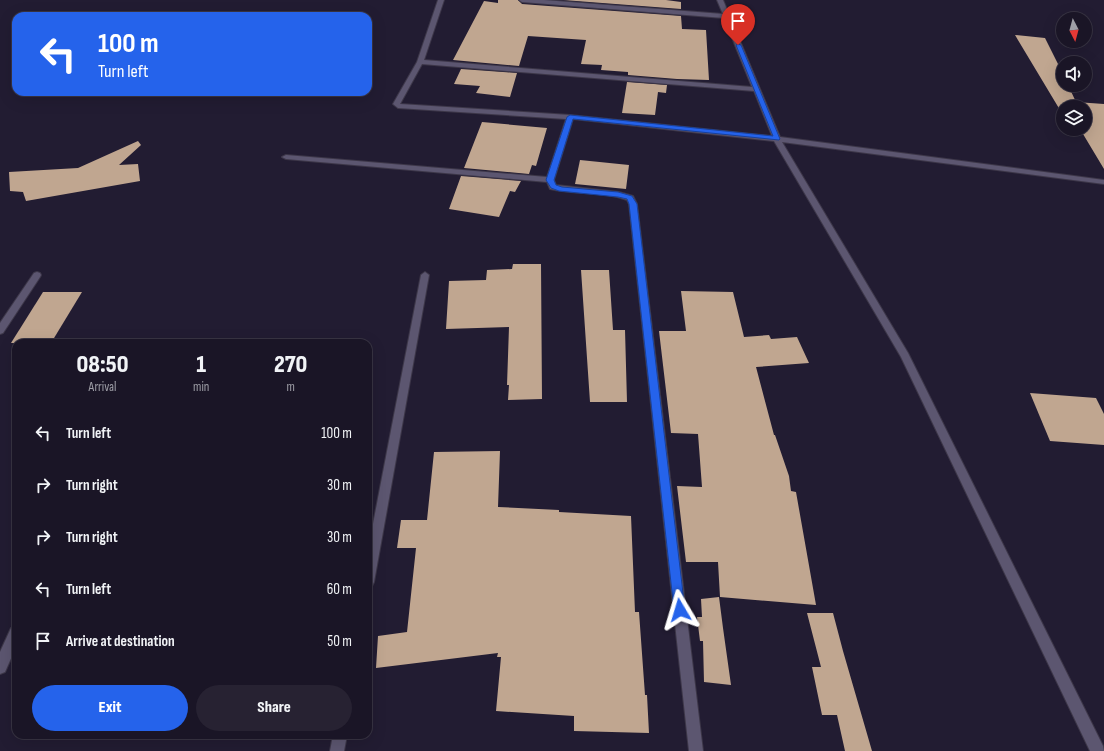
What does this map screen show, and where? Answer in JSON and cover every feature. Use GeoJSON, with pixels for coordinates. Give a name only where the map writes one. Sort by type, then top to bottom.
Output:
{"type":"FeatureCollection","features":[{"type":"Feature","properties":{"kind":"street"},"geometry":{"type":"LineString","coordinates":[[441,0],[420,62],[396,104],[398,106],[570,117],[777,139],[1104,182]]}},
{"type":"Feature","properties":{"kind":"street"},"geometry":{"type":"LineString","coordinates":[[522,0],[726,16]]}},
{"type":"Feature","properties":{"kind":"street"},"geometry":{"type":"LineString","coordinates":[[720,0],[777,139],[817,209],[906,356],[1098,751]]}},
{"type":"Feature","properties":{"kind":"street"},"geometry":{"type":"LineString","coordinates":[[420,62],[757,89]]}},
{"type":"Feature","properties":{"kind":"street"},"geometry":{"type":"LineString","coordinates":[[570,117],[550,180],[553,187],[618,194],[630,198],[633,204],[696,751]]}},
{"type":"Feature","properties":{"kind":"street"},"geometry":{"type":"LineString","coordinates":[[286,157],[550,180]]}},
{"type":"Feature","properties":{"kind":"street"},"geometry":{"type":"LineString","coordinates":[[372,560],[425,274]]}},
{"type":"Feature","properties":{"kind":"street"},"geometry":{"type":"LineString","coordinates":[[0,330],[37,275]]}},
{"type":"Feature","properties":{"kind":"street"},"geometry":{"type":"LineString","coordinates":[[0,667],[12,642]]}},
{"type":"Feature","properties":{"kind":"street"},"geometry":{"type":"LineString","coordinates":[[337,751],[339,739]]}},
{"type":"Feature","properties":{"kind":"building"},"geometry":{"type":"Polygon","coordinates":[[[498,0],[518,0],[522,4],[681,16],[682,29],[706,30],[709,80],[628,75],[628,72],[601,70],[602,65],[581,64],[586,40],[528,36],[519,66],[453,60],[484,1],[498,3],[498,0]]]}},
{"type":"Feature","properties":{"kind":"building"},"geometry":{"type":"Polygon","coordinates":[[[563,0],[666,0],[681,2],[681,9],[563,0]]]}},
{"type":"Feature","properties":{"kind":"building"},"geometry":{"type":"Polygon","coordinates":[[[1015,35],[1045,38],[1056,60],[1056,92],[1071,92],[1075,100],[1056,100],[1056,103],[1015,35]]]}},
{"type":"Feature","properties":{"kind":"building"},"geometry":{"type":"Polygon","coordinates":[[[461,69],[517,73],[510,97],[476,93],[480,86],[454,84],[461,69]]]}},
{"type":"Feature","properties":{"kind":"building"},"geometry":{"type":"Polygon","coordinates":[[[627,82],[667,85],[666,93],[658,92],[655,115],[622,113],[627,82]]]}},
{"type":"Feature","properties":{"kind":"building"},"geometry":{"type":"Polygon","coordinates":[[[1092,103],[1104,104],[1104,169],[1084,136],[1092,136],[1092,103]]]}},
{"type":"Feature","properties":{"kind":"building"},"geometry":{"type":"Polygon","coordinates":[[[482,122],[547,128],[536,166],[532,165],[529,174],[464,168],[482,122]]]}},
{"type":"Feature","properties":{"kind":"building"},"geometry":{"type":"Polygon","coordinates":[[[138,141],[141,145],[119,165],[138,164],[140,181],[26,201],[23,192],[10,191],[9,172],[78,168],[138,141]]]}},
{"type":"Feature","properties":{"kind":"building"},"geometry":{"type":"Polygon","coordinates":[[[580,160],[629,165],[626,189],[575,184],[580,160]]]}},
{"type":"Feature","properties":{"kind":"building"},"geometry":{"type":"Polygon","coordinates":[[[461,176],[521,181],[515,192],[510,191],[499,217],[449,209],[461,176]]]}},
{"type":"Feature","properties":{"kind":"building"},"geometry":{"type":"Polygon","coordinates":[[[513,264],[541,264],[542,399],[508,400],[509,385],[507,385],[509,327],[446,329],[449,281],[486,280],[487,270],[512,269],[513,264]]]}},
{"type":"Feature","properties":{"kind":"building"},"geometry":{"type":"Polygon","coordinates":[[[581,270],[609,270],[613,330],[625,330],[627,402],[590,402],[581,270]]]}},
{"type":"Feature","properties":{"kind":"building"},"geometry":{"type":"Polygon","coordinates":[[[681,291],[733,292],[744,337],[769,335],[771,339],[797,337],[809,363],[756,367],[774,435],[789,476],[791,491],[796,492],[816,605],[720,597],[718,562],[686,562],[677,486],[702,487],[698,434],[671,433],[659,331],[686,331],[681,291]]]}},
{"type":"Feature","properties":{"kind":"building"},"geometry":{"type":"Polygon","coordinates":[[[43,292],[82,292],[53,339],[14,339],[43,292]]]}},
{"type":"Feature","properties":{"kind":"building"},"geometry":{"type":"Polygon","coordinates":[[[1030,393],[1096,398],[1104,414],[1104,445],[1050,441],[1030,393]]]}},
{"type":"Feature","properties":{"kind":"building"},"geometry":{"type":"Polygon","coordinates":[[[500,451],[498,507],[631,516],[635,612],[639,612],[649,733],[574,731],[574,716],[496,711],[501,657],[497,657],[498,653],[376,668],[378,636],[407,632],[416,548],[397,548],[401,520],[427,520],[434,452],[500,451]]]}},
{"type":"Feature","properties":{"kind":"building"},"geometry":{"type":"Polygon","coordinates":[[[719,597],[731,685],[704,682],[703,641],[700,641],[697,617],[702,617],[701,599],[719,597]]]}},
{"type":"Feature","properties":{"kind":"building"},"geometry":{"type":"Polygon","coordinates":[[[807,613],[833,613],[872,751],[845,751],[837,715],[822,715],[812,667],[821,667],[807,613]]]}},
{"type":"Feature","properties":{"kind":"route"},"geometry":{"type":"LineString","coordinates":[[680,610],[633,204],[630,198],[618,194],[553,187],[550,180],[570,117],[777,139],[738,45]]}}]}
